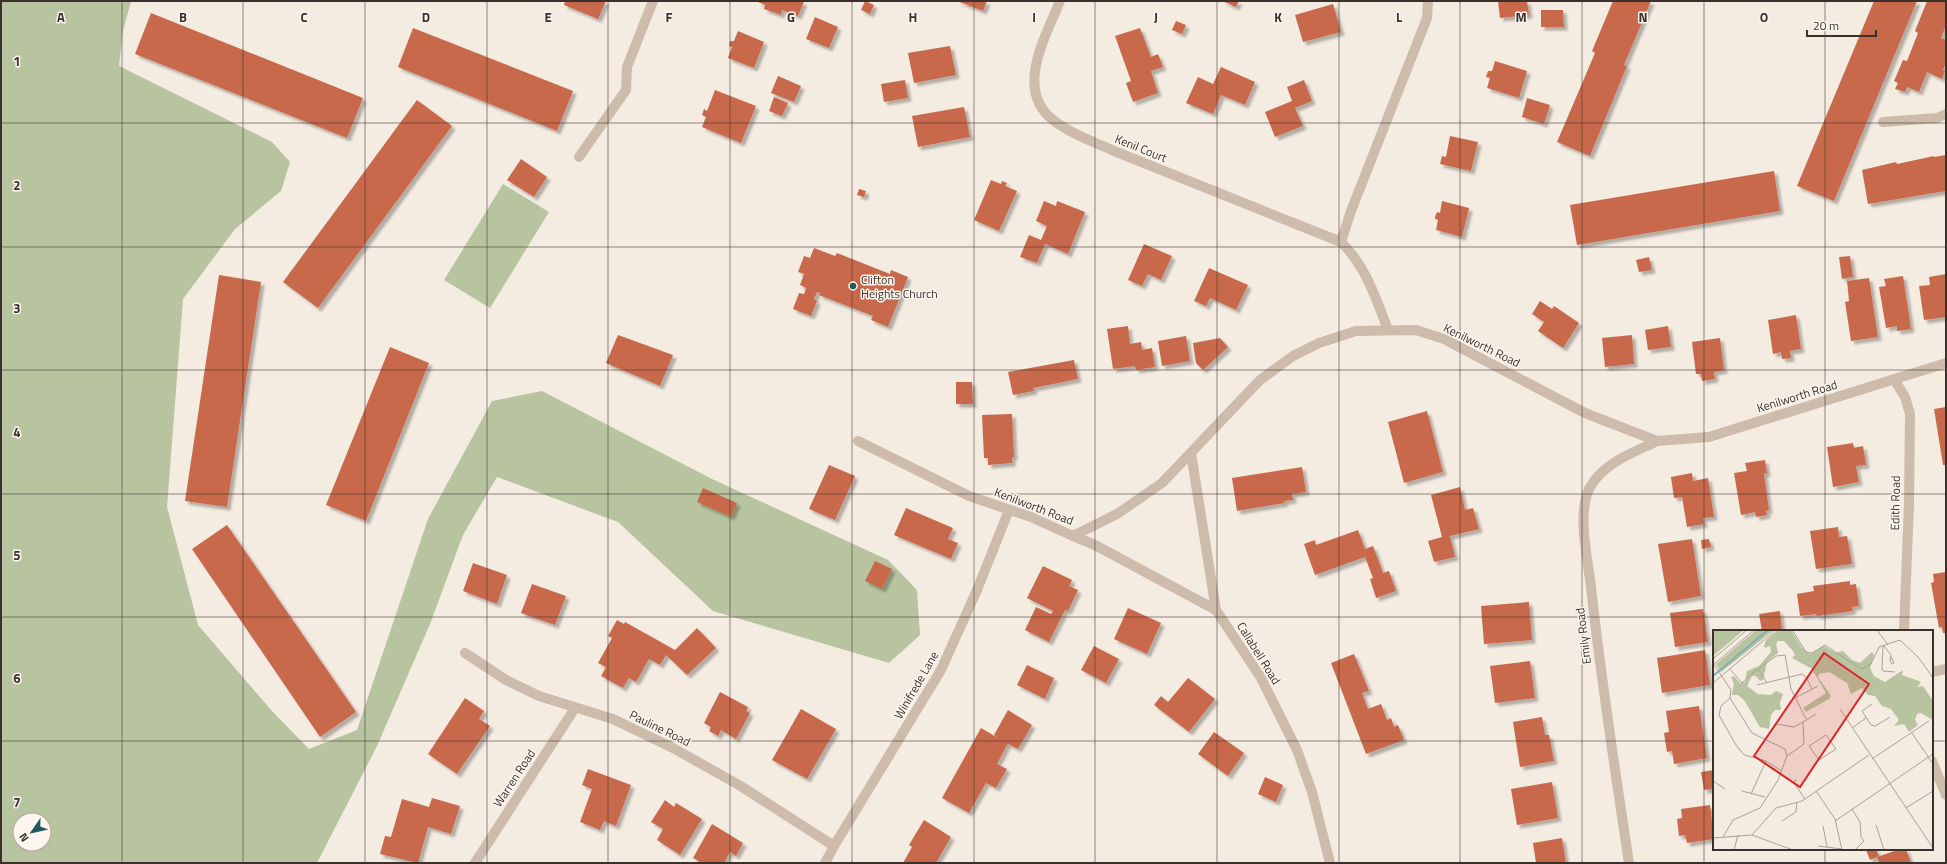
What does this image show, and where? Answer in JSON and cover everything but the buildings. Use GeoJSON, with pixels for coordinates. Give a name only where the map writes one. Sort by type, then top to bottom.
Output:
{"type":"FeatureCollection","features":[{"type":"Feature","properties":{"kind":"street"},"geometry":{"type":"LineString","coordinates":[[579,157],[626,90],[626,67],[653,1]]}},
{"type":"Feature","properties":{"kind":"street","name":"Kenil Court"},"geometry":{"type":"LineString","coordinates":[[1060,1],[1034,67],[1034,81],[1037,97],[1045,111],[1053,120],[1077,135],[1114,151],[1341,242],[1354,255],[1365,273],[1388,330]]}},
{"type":"Feature","properties":{"kind":"street"},"geometry":{"type":"LineString","coordinates":[[1341,242],[1351,211],[1427,18],[1428,1]]}},
{"type":"Feature","properties":{"kind":"street"},"geometry":{"type":"LineString","coordinates":[[1883,122],[1937,118],[1946,114]]}},
{"type":"Feature","properties":{"kind":"street","name":"Kenilworth Road"},"geometry":{"type":"LineString","coordinates":[[858,441],[969,496],[1031,517],[1073,536],[1117,514],[1162,483],[1260,380],[1293,356],[1319,343],[1356,331],[1416,330],[1444,339],[1585,413],[1657,441],[1709,437],[1946,363]]}},
{"type":"Feature","properties":{"kind":"street","name":"Edith Road"},"geometry":{"type":"LineString","coordinates":[[1894,380],[1905,397],[1910,414],[1909,504],[1904,630]]}},
{"type":"Feature","properties":{"kind":"street","name":"Emily Road"},"geometry":{"type":"LineString","coordinates":[[1629,863],[1595,628],[1584,526],[1584,507],[1589,490],[1597,476],[1611,464],[1657,441]]}},
{"type":"Feature","properties":{"kind":"street"},"geometry":{"type":"LineString","coordinates":[[1190,453],[1216,610]]}},
{"type":"Feature","properties":{"kind":"street","name":"Winifrede Lane"},"geometry":{"type":"LineString","coordinates":[[825,863],[941,670],[977,590],[1009,510]]}},
{"type":"Feature","properties":{"kind":"street","name":"Callabell Road"},"geometry":{"type":"LineString","coordinates":[[1073,536],[1115,555],[1216,610],[1261,678],[1297,750],[1312,792],[1330,863]]}},
{"type":"Feature","properties":{"kind":"street","name":"Pauline Road"},"geometry":{"type":"LineString","coordinates":[[465,653],[506,680],[539,696],[613,719],[673,748],[739,785],[834,846]]}},
{"type":"Feature","properties":{"kind":"street"},"geometry":{"type":"LineString","coordinates":[[1933,672],[1946,669]]}},
{"type":"Feature","properties":{"kind":"street","name":"Warren Road"},"geometry":{"type":"LineString","coordinates":[[475,863],[575,708]]}},
{"type":"Feature","properties":{"kind":"street"},"geometry":{"type":"LineString","coordinates":[[1933,763],[1946,795]]}},
{"type":"Feature","properties":{"kind":"green space"},"geometry":{"type":"Polygon","coordinates":[[[1,1],[131,1],[123,31],[119,66],[272,142],[290,162],[281,191],[235,229],[183,299],[167,507],[198,625],[272,711],[309,749],[357,730],[428,519],[492,401],[542,391],[712,479],[888,560],[917,590],[920,635],[889,663],[713,611],[618,522],[497,477],[463,535],[430,624],[377,746],[317,863],[1,863],[1,1]]]}},
{"type":"Feature","properties":{"kind":"green space"},"geometry":{"type":"Polygon","coordinates":[[[503,184],[549,212],[490,308],[444,280],[503,184]]]}},
{"type":"Feature","properties":{"kind":"place","name":"Clifton Heights Church"},"geometry":{"type":"Point","coordinates":[853,286]}}]}
